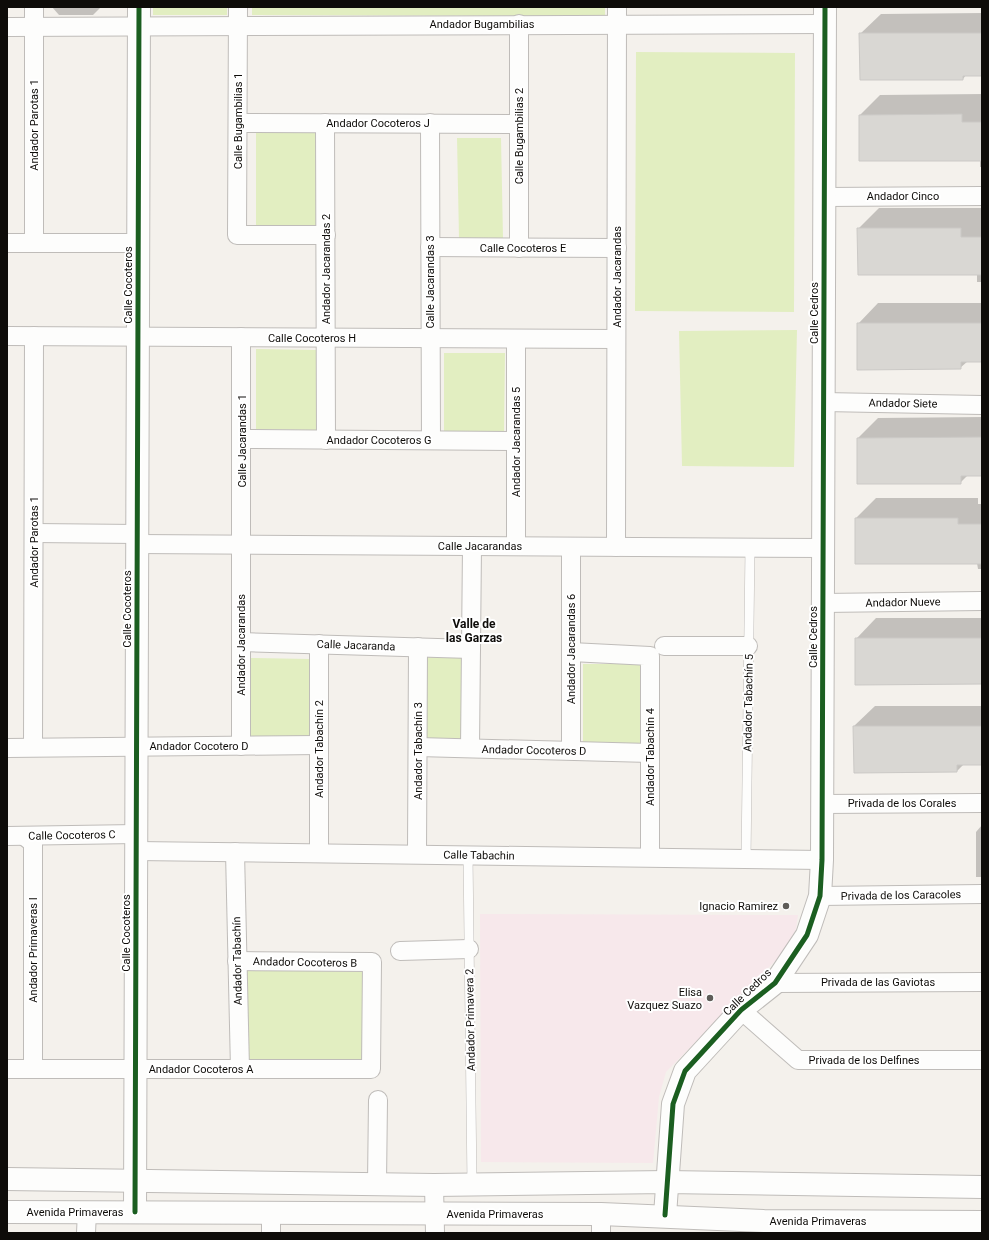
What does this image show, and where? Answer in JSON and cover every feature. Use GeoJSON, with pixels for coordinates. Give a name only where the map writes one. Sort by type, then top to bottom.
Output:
{"type":"FeatureCollection","features":[{"type":"Feature","properties":{"kind":"street","name":"Andador Parotas 1"},"geometry":{"type":"LineString","coordinates":[[34,7],[34,243]]}},
{"type":"Feature","properties":{"kind":"street","name":"Calle Bugambilias 1"},"geometry":{"type":"LineString","coordinates":[[238,7],[237,235],[326,235]]}},
{"type":"Feature","properties":{"kind":"street","name":"Andador Bugambilias"},"geometry":{"type":"LineString","coordinates":[[7,26],[34,28],[139,16],[238,25],[518,24],[617,15],[825,15]]}},
{"type":"Feature","properties":{"kind":"street","name":"Andador Jacarandas"},"geometry":{"type":"LineString","coordinates":[[616,547],[617,15]]}},
{"type":"Feature","properties":{"kind":"street","name":"Calle Cedros"},"geometry":{"type":"LineString","coordinates":[[665,1215],[673,1104],[685,1071],[741,1010],[775,983],[807,936],[820,896],[822,860],[825,15]]}},
{"type":"Feature","properties":{"kind":"street","name":"Calle Cocoteros"},"geometry":{"type":"LineString","coordinates":[[135,1212],[139,16]]}},
{"type":"Feature","properties":{"kind":"street","name":"Calle Bugambilias 2"},"geometry":{"type":"LineString","coordinates":[[518,24],[519,248]]}},
{"type":"Feature","properties":{"kind":"street","name":"Andador Cocoteros J"},"geometry":{"type":"LineString","coordinates":[[238,122],[519,124]]}},
{"type":"Feature","properties":{"kind":"street","name":"Andador Jacarandas 2"},"geometry":{"type":"LineString","coordinates":[[325,123],[326,440]]}},
{"type":"Feature","properties":{"kind":"street","name":"Calle Jacarandas 3"},"geometry":{"type":"LineString","coordinates":[[430,123],[430,440]]}},
{"type":"Feature","properties":{"kind":"street","name":"Andador Cinco"},"geometry":{"type":"LineString","coordinates":[[825,197],[982,196]]}},
{"type":"Feature","properties":{"kind":"street"},"geometry":{"type":"LineString","coordinates":[[7,242],[138,243]]}},
{"type":"Feature","properties":{"kind":"street","name":"Calle Cocoteros E"},"geometry":{"type":"LineString","coordinates":[[430,247],[617,248]]}},
{"type":"Feature","properties":{"kind":"street","name":"Calle Cocoteros H"},"geometry":{"type":"LineString","coordinates":[[7,336],[616,339]]}},
{"type":"Feature","properties":{"kind":"street","name":"Andador Parotas 1"},"geometry":{"type":"LineString","coordinates":[[33,747],[34,336]]}},
{"type":"Feature","properties":{"kind":"street","name":"Calle Jacarandas 1"},"geometry":{"type":"LineString","coordinates":[[241,337],[242,544]]}},
{"type":"Feature","properties":{"kind":"street","name":"Andador Jacarandas 5"},"geometry":{"type":"LineString","coordinates":[[516,339],[516,546]]}},
{"type":"Feature","properties":{"kind":"street","name":"Andador Siete"},"geometry":{"type":"LineString","coordinates":[[824,402],[982,405]]}},
{"type":"Feature","properties":{"kind":"street","name":"Andador Cocoteros G"},"geometry":{"type":"LineString","coordinates":[[242,440],[516,441]]}},
{"type":"Feature","properties":{"kind":"street","name":"Calle Jacarandas"},"geometry":{"type":"LineString","coordinates":[[34,533],[242,544],[823,548]]}},
{"type":"Feature","properties":{"kind":"street","name":"Andador Jacarandas"},"geometry":{"type":"LineString","coordinates":[[241,746],[242,544]]}},
{"type":"Feature","properties":{"kind":"street"},"geometry":{"type":"LineString","coordinates":[[470,748],[472,546]]}},
{"type":"Feature","properties":{"kind":"street","name":"Andador Jacarandas 6"},"geometry":{"type":"LineString","coordinates":[[571,546],[571,750]]}},
{"type":"Feature","properties":{"kind":"street","name":"Andador Nueve"},"geometry":{"type":"LineString","coordinates":[[823,603],[982,601]]}},
{"type":"Feature","properties":{"kind":"street","name":"Calle Jacaranda"},"geometry":{"type":"LineString","coordinates":[[241,642],[471,649]]}},
{"type":"Feature","properties":{"kind":"street","name":"Andador Tabachín 2"},"geometry":{"type":"LineString","coordinates":[[319,644],[319,853]]}},
{"type":"Feature","properties":{"kind":"street"},"geometry":{"type":"LineString","coordinates":[[571,652],[657,651],[748,646]]}},
{"type":"Feature","properties":{"kind":"street","name":"Andador Tabachín 3"},"geometry":{"type":"LineString","coordinates":[[417,854],[418,647]]}},
{"type":"Feature","properties":{"kind":"street","name":"Andador Tabachín 4"},"geometry":{"type":"LineString","coordinates":[[650,858],[650,753],[657,651]]}},
{"type":"Feature","properties":{"kind":"street","name":"Andador Cocotero D"},"geometry":{"type":"LineString","coordinates":[[7,748],[319,745]]}},
{"type":"Feature","properties":{"kind":"street","name":"Andador Cocoteros D"},"geometry":{"type":"LineString","coordinates":[[418,747],[650,753]]}},
{"type":"Feature","properties":{"kind":"street","name":"Privada de los Corales"},"geometry":{"type":"LineString","coordinates":[[822,804],[982,803]]}},
{"type":"Feature","properties":{"kind":"street","name":"Calle Cocoteros C"},"geometry":{"type":"LineString","coordinates":[[16,836],[136,842]]}},
{"type":"Feature","properties":{"kind":"street","name":"Andador Primaveras I"},"geometry":{"type":"LineString","coordinates":[[16,836],[33,843],[33,1069]]}},
{"type":"Feature","properties":{"kind":"street","name":"Calle Tabachin"},"geometry":{"type":"LineString","coordinates":[[136,842],[235,852],[822,860]]}},
{"type":"Feature","properties":{"kind":"street","name":"Andador Tabachín"},"geometry":{"type":"LineString","coordinates":[[235,852],[240,1069]]}},
{"type":"Feature","properties":{"kind":"street","name":"Privada de los Caracoles"},"geometry":{"type":"LineString","coordinates":[[820,896],[982,894]]}},
{"type":"Feature","properties":{"kind":"street"},"geometry":{"type":"LineString","coordinates":[[400,951],[469,949]]}},
{"type":"Feature","properties":{"kind":"street","name":"Andador Cocoteros B"},"geometry":{"type":"LineString","coordinates":[[237,961],[372,962],[371,1069]]}},
{"type":"Feature","properties":{"kind":"street","name":"Privada de las Gaviotas"},"geometry":{"type":"LineString","coordinates":[[775,983],[982,982]]}},
{"type":"Feature","properties":{"kind":"street","name":"Privada de los Delfines"},"geometry":{"type":"LineString","coordinates":[[741,1010],[798,1060],[982,1060]]}},
{"type":"Feature","properties":{"kind":"street","name":"Andador Cocoteros A"},"geometry":{"type":"LineString","coordinates":[[7,1069],[371,1069]]}},
{"type":"Feature","properties":{"kind":"street"},"geometry":{"type":"LineString","coordinates":[[376,1183],[378,1100]]}},
{"type":"Feature","properties":{"kind":"street"},"geometry":{"type":"LineString","coordinates":[[7,1179],[434,1185],[667,1182],[982,1187]]}},
{"type":"Feature","properties":{"kind":"street"},"geometry":{"type":"LineString","coordinates":[[434,1185],[435,1224]]}},
{"type":"Feature","properties":{"kind":"street"},"geometry":{"type":"LineString","coordinates":[[86,1233],[87,1211]]}},
{"type":"Feature","properties":{"kind":"street","name":"Avenida Primaveras"},"geometry":{"type":"LineString","coordinates":[[7,1212],[135,1212],[271,1223],[601,1223],[665,1215],[764,1227],[982,1222]]}},
{"type":"Feature","properties":{"kind":"lane","name":"Andador Tabachín 5"},"geometry":{"type":"LineString","coordinates":[[746,859],[750,548]]}},
{"type":"Feature","properties":{"kind":"lane","name":"Andador Primavera 2"},"geometry":{"type":"LineString","coordinates":[[468,855],[472,1185]]}},
{"type":"Feature","properties":{"kind":"shaded area"},"geometry":{"type":"Polygon","coordinates":[[[480,914],[798,915],[796,929],[784,952],[666,1072],[659,1097],[653,1163],[481,1162],[480,914]]]}},
{"type":"Feature","properties":{"kind":"green space"},"geometry":{"type":"Polygon","coordinates":[[[153,7],[227,7],[227,15],[153,15],[153,7]]]}},
{"type":"Feature","properties":{"kind":"green space"},"geometry":{"type":"Polygon","coordinates":[[[252,7],[605,7],[605,16],[252,15],[252,7]]]}},
{"type":"Feature","properties":{"kind":"green space"},"geometry":{"type":"Polygon","coordinates":[[[636,52],[795,53],[794,312],[635,311],[636,52]]]}},
{"type":"Feature","properties":{"kind":"green space"},"geometry":{"type":"Polygon","coordinates":[[[256,131],[317,131],[317,231],[256,230],[256,131]]]}},
{"type":"Feature","properties":{"kind":"green space"},"geometry":{"type":"Polygon","coordinates":[[[457,138],[501,138],[503,238],[459,238],[457,138]]]}},
{"type":"Feature","properties":{"kind":"green space"},"geometry":{"type":"Polygon","coordinates":[[[797,330],[794,467],[682,466],[679,331],[797,330]]]}},
{"type":"Feature","properties":{"kind":"green space"},"geometry":{"type":"Polygon","coordinates":[[[256,349],[317,350],[317,430],[256,429],[256,349]]]}},
{"type":"Feature","properties":{"kind":"green space"},"geometry":{"type":"Polygon","coordinates":[[[444,353],[505,353],[504,433],[444,433],[444,353]]]}},
{"type":"Feature","properties":{"kind":"green space"},"geometry":{"type":"Polygon","coordinates":[[[425,657],[466,658],[465,743],[425,742],[425,657]]]}},
{"type":"Feature","properties":{"kind":"green space"},"geometry":{"type":"Polygon","coordinates":[[[250,658],[310,659],[310,739],[250,738],[250,658]]]}},
{"type":"Feature","properties":{"kind":"green space"},"geometry":{"type":"Polygon","coordinates":[[[583,664],[643,664],[643,744],[583,744],[583,664]]]}},
{"type":"Feature","properties":{"kind":"green space"},"geometry":{"type":"Polygon","coordinates":[[[247,970],[364,972],[362,1065],[246,1063],[247,970]]]}},
{"type":"Feature","properties":{"kind":"building"},"geometry":{"type":"Polygon","coordinates":[[[859,33],[982,33],[982,76],[963,76],[963,80],[860,80],[859,33]]]}},
{"type":"Feature","properties":{"kind":"building"},"geometry":{"type":"Polygon","coordinates":[[[962,114],[962,122],[982,122],[982,161],[859,161],[859,115],[962,114]]]}},
{"type":"Feature","properties":{"kind":"building"},"geometry":{"type":"Polygon","coordinates":[[[857,228],[961,228],[961,237],[982,237],[982,275],[858,275],[857,228]]]}},
{"type":"Feature","properties":{"kind":"building"},"geometry":{"type":"Polygon","coordinates":[[[857,323],[982,323],[982,362],[961,362],[961,369],[857,370],[857,323]]]}},
{"type":"Feature","properties":{"kind":"building"},"geometry":{"type":"Polygon","coordinates":[[[982,437],[982,476],[961,476],[961,484],[857,484],[857,438],[982,437]]]}},
{"type":"Feature","properties":{"kind":"building"},"geometry":{"type":"Polygon","coordinates":[[[855,518],[958,518],[958,524],[982,524],[982,564],[855,564],[855,518]]]}},
{"type":"Feature","properties":{"kind":"building"},"geometry":{"type":"Polygon","coordinates":[[[855,638],[982,638],[982,684],[855,685],[855,638]]]}},
{"type":"Feature","properties":{"kind":"building"},"geometry":{"type":"Polygon","coordinates":[[[853,726],[982,726],[982,765],[957,765],[957,772],[854,773],[853,726]]]}},
{"type":"Feature","properties":{"kind":"cycle path"},"geometry":{"type":"LineString","coordinates":[[135,1212],[139,7]]}},
{"type":"Feature","properties":{"kind":"cycle path"},"geometry":{"type":"LineString","coordinates":[[665,1215],[673,1104],[685,1071],[741,1010],[775,983],[807,935],[820,896],[822,860],[825,7]]}},
{"type":"Feature","properties":{"kind":"place","name":"Ignacio Ramirez"},"geometry":{"type":"Point","coordinates":[786,906]}},
{"type":"Feature","properties":{"kind":"place","name":"Elisa Vazquez Suazo"},"geometry":{"type":"Point","coordinates":[710,998]}},
{"type":"Feature","properties":{"kind":"district","name":"Valle de las Garzas"},"geometry":{"type":"Point","coordinates":[474,631]}}]}
